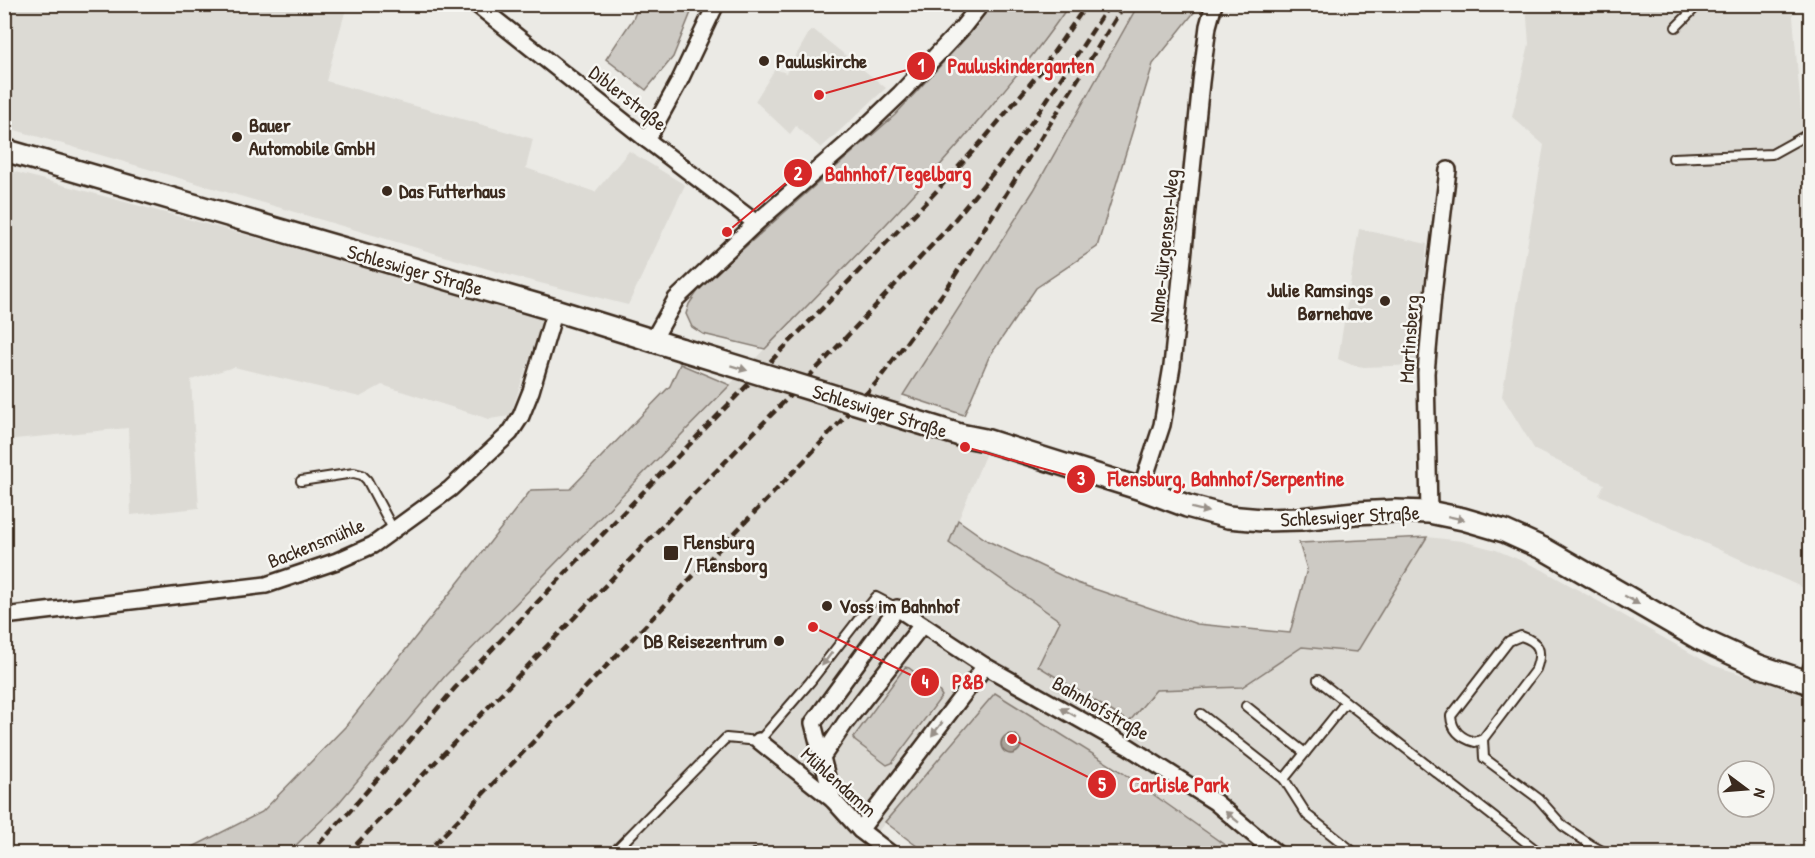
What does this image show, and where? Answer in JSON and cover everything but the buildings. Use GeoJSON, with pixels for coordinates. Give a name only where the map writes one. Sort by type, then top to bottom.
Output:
{"type":"FeatureCollection","features":[{"type":"Feature","properties":{"kind":"main road","name":"Schleswiger Straße"},"geometry":{"type":"LineString","coordinates":[[4,150],[555,310],[960,435],[985,440],[1228,517],[1262,520],[1385,512],[1429,512],[1504,531],[1544,549],[1700,639],[1759,666],[1806,682]]}},
{"type":"Feature","properties":{"kind":"street","name":"Diblerstraße"},"geometry":{"type":"LineString","coordinates":[[476,4],[756,223]]}},
{"type":"Feature","properties":{"kind":"street"},"geometry":{"type":"LineString","coordinates":[[647,140],[679,82],[716,4]]}},
{"type":"Feature","properties":{"kind":"street"},"geometry":{"type":"LineString","coordinates":[[652,340],[676,299],[756,223],[855,138],[962,28],[981,4]]}},
{"type":"Feature","properties":{"kind":"street","name":"Nane-Jürgensen-Weg"},"geometry":{"type":"LineString","coordinates":[[1141,489],[1162,425],[1172,366],[1201,82],[1208,26],[1214,4]]}},
{"type":"Feature","properties":{"kind":"street","name":"Martinsberg"},"geometry":{"type":"LineString","coordinates":[[1429,512],[1426,373],[1448,170]]}},
{"type":"Feature","properties":{"kind":"street","name":"Backensmühle"},"geometry":{"type":"LineString","coordinates":[[4,616],[266,585],[337,561],[373,545],[450,489],[510,433],[521,416],[531,391],[555,310]]}},
{"type":"Feature","properties":{"kind":"street"},"geometry":{"type":"LineString","coordinates":[[833,800],[813,723],[897,608]]}},
{"type":"Feature","properties":{"kind":"street","name":"Bahnhofstraße"},"geometry":{"type":"LineString","coordinates":[[897,608],[986,666],[1129,747],[1215,802],[1277,854]]}},
{"type":"Feature","properties":{"kind":"street"},"geometry":{"type":"LineString","coordinates":[[822,757],[845,723],[922,625]]}},
{"type":"Feature","properties":{"kind":"street"},"geometry":{"type":"LineString","coordinates":[[860,830],[986,666]]}},
{"type":"Feature","properties":{"kind":"street","name":"Mühlendamm"},"geometry":{"type":"LineString","coordinates":[[759,741],[833,800],[860,830],[891,854]]}},
{"type":"Feature","properties":{"kind":"lane"},"geometry":{"type":"LineString","coordinates":[[1676,27],[1700,4]]}},
{"type":"Feature","properties":{"kind":"lane"},"geometry":{"type":"LineString","coordinates":[[1673,158],[1772,154],[1810,133]]}},
{"type":"Feature","properties":{"kind":"lane"},"geometry":{"type":"LineString","coordinates":[[301,481],[354,473],[362,475],[367,480],[394,531]]}},
{"type":"Feature","properties":{"kind":"lane"},"geometry":{"type":"LineString","coordinates":[[612,854],[726,738],[759,741],[810,682],[876,597],[897,608]]}},
{"type":"Feature","properties":{"kind":"lane"},"geometry":{"type":"LineString","coordinates":[[1483,739],[1474,742],[1458,735],[1452,724],[1451,716],[1509,641],[1521,636],[1531,639],[1538,647],[1540,658],[1536,669],[1483,739],[1484,758],[1539,799],[1563,826],[1608,854]]}},
{"type":"Feature","properties":{"kind":"lane"},"geometry":{"type":"LineString","coordinates":[[1806,682],[1810,661]]}},
{"type":"Feature","properties":{"kind":"lane"},"geometry":{"type":"LineString","coordinates":[[1318,680],[1541,854]]}},
{"type":"Feature","properties":{"kind":"lane"},"geometry":{"type":"LineString","coordinates":[[1284,779],[1346,702]]}},
{"type":"Feature","properties":{"kind":"lane"},"geometry":{"type":"LineString","coordinates":[[1246,706],[1305,753]]}},
{"type":"Feature","properties":{"kind":"lane"},"geometry":{"type":"LineString","coordinates":[[1202,714],[1284,779],[1307,815],[1356,854]]}},
{"type":"Feature","properties":{"kind":"shaded area"},"geometry":{"type":"Polygon","coordinates":[[[4,5],[347,5],[326,81],[533,139],[526,168],[595,192],[629,151],[685,185],[628,305],[512,276],[5,127],[4,5]]]}},
{"type":"Feature","properties":{"kind":"shaded area"},"geometry":{"type":"Polygon","coordinates":[[[639,5],[694,5],[673,57],[646,90],[606,59],[633,19],[639,5]]]}},
{"type":"Feature","properties":{"kind":"shaded area"},"geometry":{"type":"Polygon","coordinates":[[[991,5],[1069,5],[1022,69],[937,169],[765,349],[703,334],[692,327],[686,314],[689,304],[702,285],[895,115],[972,31],[991,5]]]}},
{"type":"Feature","properties":{"kind":"shaded area"},"geometry":{"type":"Polygon","coordinates":[[[1069,5],[1138,5],[1034,190],[903,395],[890,425],[985,455],[949,543],[1060,621],[1038,667],[1156,690],[1242,687],[1302,647],[1357,652],[1427,537],[1462,541],[1496,550],[1541,569],[1712,665],[1810,696],[1810,853],[1236,853],[1123,773],[995,693],[863,849],[868,853],[288,854],[337,805],[445,676],[881,230],[962,141],[1044,42],[1069,5]]]}},
{"type":"Feature","properties":{"kind":"shaded area"},"geometry":{"type":"Polygon","coordinates":[[[1138,5],[1200,5],[1153,64],[1097,247],[1036,288],[989,357],[964,415],[903,395],[1034,190],[1138,5]]]}},
{"type":"Feature","properties":{"kind":"shaded area"},"geometry":{"type":"Polygon","coordinates":[[[1526,5],[1792,5],[1810,216],[1810,591],[1599,495],[1604,484],[1535,450],[1502,396],[1544,145],[1512,117],[1529,44],[1526,5]]]}},
{"type":"Feature","properties":{"kind":"shaded area"},"geometry":{"type":"Polygon","coordinates":[[[814,30],[886,88],[821,148],[796,126],[790,134],[755,101],[775,69],[786,73],[810,31],[814,30]]]}},
{"type":"Feature","properties":{"kind":"shaded area"},"geometry":{"type":"Polygon","coordinates":[[[4,169],[544,316],[510,416],[489,419],[382,385],[360,397],[234,367],[191,380],[199,508],[131,515],[128,428],[5,440],[4,169]]]}},
{"type":"Feature","properties":{"kind":"shaded area","name":"Julie Ramsings Børnehave"},"geometry":{"type":"Polygon","coordinates":[[[1359,229],[1427,244],[1417,365],[1364,367],[1338,359],[1359,229]]]}},
{"type":"Feature","properties":{"kind":"shaded area"},"geometry":{"type":"Polygon","coordinates":[[[680,364],[730,385],[445,676],[337,805],[288,853],[181,853],[262,812],[345,727],[531,490],[570,489],[670,386],[680,364]]]}},
{"type":"Feature","properties":{"kind":"shaded area"},"geometry":{"type":"Polygon","coordinates":[[[958,520],[988,541],[1077,583],[1197,624],[1290,633],[1307,569],[1299,543],[1427,537],[1357,652],[1302,647],[1242,687],[1156,690],[1129,722],[1038,666],[1060,621],[949,543],[958,520]]]}},
{"type":"Feature","properties":{"kind":"shaded area"},"geometry":{"type":"Polygon","coordinates":[[[905,667],[939,691],[942,696],[892,763],[887,765],[853,738],[905,667]]]}},
{"type":"Feature","properties":{"kind":"shaded area"},"geometry":{"type":"Polygon","coordinates":[[[995,693],[1123,773],[1236,853],[926,853],[885,822],[995,693]]]}},
{"type":"Feature","properties":{"kind":"shaded area"},"geometry":{"type":"Polygon","coordinates":[[[1011,734],[1018,737],[1021,744],[1018,751],[1011,754],[1004,751],[1001,744],[1004,737],[1011,734]]]}},
{"type":"Feature","properties":{"kind":"railway"},"geometry":{"type":"LineString","coordinates":[[309,854],[349,812],[455,688],[930,198],[984,139],[1040,72],[1087,4]]}},
{"type":"Feature","properties":{"kind":"railway"},"geometry":{"type":"LineString","coordinates":[[347,854],[823,362],[947,229],[1007,156],[1037,115],[1110,4]]}},
{"type":"Feature","properties":{"kind":"railway"},"geometry":{"type":"LineString","coordinates":[[425,854],[804,461],[876,383],[947,288],[1125,4]]}},
{"type":"Feature","properties":{"kind":"place","name":"Pauluskirche"},"geometry":{"type":"Point","coordinates":[764,61]}},
{"type":"Feature","properties":{"kind":"place","name":"Pauluskindergarten"},"geometry":{"type":"Point","coordinates":[819,95]}},
{"type":"Feature","properties":{"kind":"place","name":"Bauer Automobile GmbH"},"geometry":{"type":"Point","coordinates":[237,137]}},
{"type":"Feature","properties":{"kind":"place","name":"Das Futterhaus"},"geometry":{"type":"Point","coordinates":[387,191]}},
{"type":"Feature","properties":{"kind":"place","name":"Bahnhof/Tegelbarg"},"geometry":{"type":"Point","coordinates":[727,232]}},
{"type":"Feature","properties":{"kind":"place","name":"Julie Ramsings Børnehave"},"geometry":{"type":"Point","coordinates":[1385,301]}},
{"type":"Feature","properties":{"kind":"place","name":"Flensburg, Bahnhof/Serpentine"},"geometry":{"type":"Point","coordinates":[965,447]}},
{"type":"Feature","properties":{"kind":"place","name":"Flensburg / Flensborg"},"geometry":{"type":"Point","coordinates":[671,553]}},
{"type":"Feature","properties":{"kind":"place","name":"Voss im Bahnhof"},"geometry":{"type":"Point","coordinates":[827,606]}},
{"type":"Feature","properties":{"kind":"place","name":"P&B"},"geometry":{"type":"Point","coordinates":[813,627]}},
{"type":"Feature","properties":{"kind":"place","name":"DB Reisezentrum"},"geometry":{"type":"Point","coordinates":[779,641]}},
{"type":"Feature","properties":{"kind":"place","name":"Carlisle Park"},"geometry":{"type":"Point","coordinates":[1012,739]}}]}
